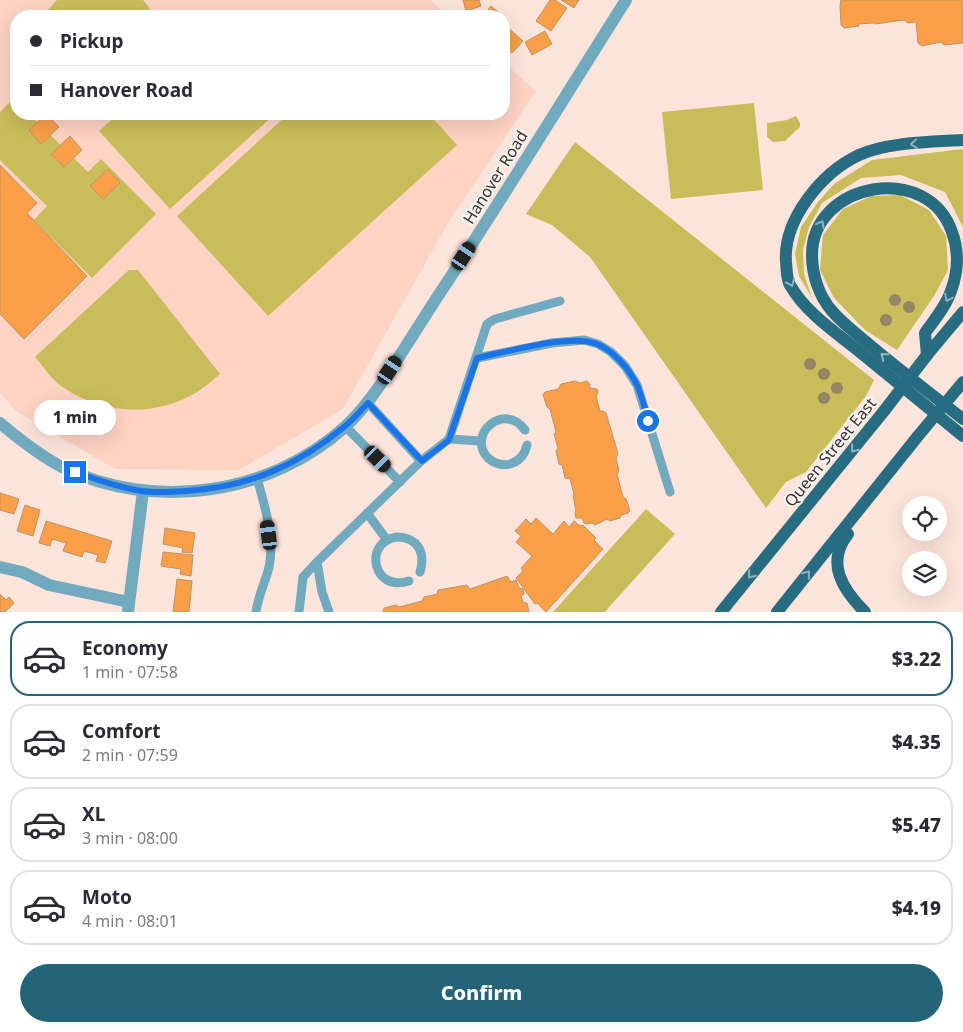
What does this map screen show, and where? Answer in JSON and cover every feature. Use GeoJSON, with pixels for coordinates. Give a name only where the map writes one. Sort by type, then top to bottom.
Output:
{"type":"FeatureCollection","features":[{"type":"Feature","properties":{"kind":"main road"},"geometry":{"type":"LineString","coordinates":[[963,140],[910,144],[858,155],[825,180],[805,202],[793,224],[785,249],[789,283],[809,309],[963,436]]}},
{"type":"Feature","properties":{"kind":"main road"},"geometry":{"type":"LineString","coordinates":[[928,355],[926,332],[946,303],[956,274],[957,248],[947,219],[942,211],[926,198],[906,189],[879,188],[849,197],[826,215],[815,238],[812,249],[812,266],[818,289],[831,311],[853,331],[963,419]]}},
{"type":"Feature","properties":{"kind":"main road","name":"Queen Street East"},"geometry":{"type":"LineString","coordinates":[[721,612],[963,312]]}},
{"type":"Feature","properties":{"kind":"main road"},"geometry":{"type":"LineString","coordinates":[[777,612],[963,382]]}},
{"type":"Feature","properties":{"kind":"main road"},"geometry":{"type":"LineString","coordinates":[[865,612],[851,598],[842,583],[837,570],[838,555],[842,542],[886,485],[890,471]]}},
{"type":"Feature","properties":{"kind":"street","name":"Hanover Road"},"geometry":{"type":"LineString","coordinates":[[0,423],[27,446],[62,467],[101,482],[143,491],[175,492],[217,489],[257,478],[289,464],[319,446],[346,426],[368,403],[444,288],[626,0]]}},
{"type":"Feature","properties":{"kind":"street"},"geometry":{"type":"LineString","coordinates":[[0,567],[22,572],[49,585],[129,607],[143,491]]}},
{"type":"Feature","properties":{"kind":"lane"},"geometry":{"type":"LineString","coordinates":[[298,612],[303,577],[422,461],[449,440],[477,358],[484,329],[491,321],[560,301]]}},
{"type":"Feature","properties":{"kind":"lane"},"geometry":{"type":"LineString","coordinates":[[477,358],[552,343],[584,340],[598,344],[611,352],[625,366],[637,385],[670,492]]}},
{"type":"Feature","properties":{"kind":"lane"},"geometry":{"type":"LineString","coordinates":[[368,403],[422,461]]}},
{"type":"Feature","properties":{"kind":"lane"},"geometry":{"type":"LineString","coordinates":[[524,430],[520,424],[513,420],[499,419],[487,427],[482,441],[482,448],[486,456],[492,461],[499,464],[507,464],[521,458],[527,445]]}},
{"type":"Feature","properties":{"kind":"lane"},"geometry":{"type":"LineString","coordinates":[[346,426],[400,482]]}},
{"type":"Feature","properties":{"kind":"lane"},"geometry":{"type":"LineString","coordinates":[[449,440],[482,441]]}},
{"type":"Feature","properties":{"kind":"lane"},"geometry":{"type":"LineString","coordinates":[[256,612],[258,598],[268,571],[271,554],[265,506],[257,478]]}},
{"type":"Feature","properties":{"kind":"lane"},"geometry":{"type":"LineString","coordinates":[[367,513],[387,540]]}},
{"type":"Feature","properties":{"kind":"lane"},"geometry":{"type":"LineString","coordinates":[[409,581],[402,584],[386,580],[377,568],[377,552],[387,540],[402,537],[415,544],[422,556],[420,572]]}},
{"type":"Feature","properties":{"kind":"lane"},"geometry":{"type":"LineString","coordinates":[[317,562],[322,592],[329,612]]}},
{"type":"Feature","properties":{"kind":"shaded area"},"geometry":{"type":"Polygon","coordinates":[[[0,0],[430,0],[442,10],[10,10],[10,120],[510,120],[510,68],[536,91],[448,223],[343,409],[239,470],[115,469],[16,411],[0,393],[0,0]]]}},
{"type":"Feature","properties":{"kind":"shaded area"},"geometry":{"type":"Polygon","coordinates":[[[57,0],[143,0],[150,10],[48,10],[57,0]]]}},
{"type":"Feature","properties":{"kind":"shaded area"},"geometry":{"type":"Polygon","coordinates":[[[10,102],[10,120],[35,120],[88,172],[101,159],[156,214],[92,278],[34,220],[47,206],[0,160],[0,112],[10,102]]]}},
{"type":"Feature","properties":{"kind":"shaded area"},"geometry":{"type":"Polygon","coordinates":[[[754,103],[763,190],[671,199],[662,112],[754,103]]]}},
{"type":"Feature","properties":{"kind":"shaded area"},"geometry":{"type":"Polygon","coordinates":[[[796,116],[800,127],[785,141],[773,142],[767,137],[767,123],[787,120],[796,116]]]}},
{"type":"Feature","properties":{"kind":"shaded area"},"geometry":{"type":"Polygon","coordinates":[[[111,120],[268,120],[170,209],[99,131],[111,120]]]}},
{"type":"Feature","properties":{"kind":"shaded area"},"geometry":{"type":"Polygon","coordinates":[[[281,120],[434,120],[457,145],[268,316],[177,216],[281,120]]]}},
{"type":"Feature","properties":{"kind":"shaded area"},"geometry":{"type":"Polygon","coordinates":[[[575,142],[874,380],[866,396],[806,472],[786,482],[766,508],[590,257],[552,225],[526,214],[575,142]]]}},
{"type":"Feature","properties":{"kind":"shaded area"},"geometry":{"type":"Polygon","coordinates":[[[963,149],[963,227],[945,192],[901,175],[861,178],[822,203],[809,227],[803,250],[804,274],[812,298],[799,276],[795,254],[801,227],[818,202],[834,184],[872,160],[963,149]]]}},
{"type":"Feature","properties":{"kind":"shaded area"},"geometry":{"type":"Polygon","coordinates":[[[900,195],[929,210],[946,236],[948,270],[934,296],[897,350],[865,330],[834,298],[820,270],[823,235],[843,209],[871,196],[900,195]]]}},
{"type":"Feature","properties":{"kind":"shaded area"},"geometry":{"type":"Polygon","coordinates":[[[129,270],[138,270],[220,374],[192,395],[159,407],[125,409],[108,407],[92,402],[57,383],[35,357],[129,270]]]}},
{"type":"Feature","properties":{"kind":"shaded area"},"geometry":{"type":"Polygon","coordinates":[[[646,509],[675,534],[605,612],[553,612],[646,509]]]}},
{"type":"Feature","properties":{"kind":"building"},"geometry":{"type":"Polygon","coordinates":[[[463,0],[479,0],[481,6],[466,10],[463,0]]]}},
{"type":"Feature","properties":{"kind":"building"},"geometry":{"type":"Polygon","coordinates":[[[550,0],[555,0],[567,8],[551,31],[536,21],[550,0]]]}},
{"type":"Feature","properties":{"kind":"building"},"geometry":{"type":"Polygon","coordinates":[[[561,0],[579,0],[574,8],[561,0]]]}},
{"type":"Feature","properties":{"kind":"building"},"geometry":{"type":"Polygon","coordinates":[[[841,0],[963,0],[963,43],[944,45],[941,42],[922,46],[918,43],[916,22],[908,23],[904,20],[858,24],[859,26],[844,28],[841,25],[841,0]]]}},
{"type":"Feature","properties":{"kind":"building"},"geometry":{"type":"Polygon","coordinates":[[[491,6],[496,10],[488,10],[491,6]]]}},
{"type":"Feature","properties":{"kind":"building"},"geometry":{"type":"Polygon","coordinates":[[[510,29],[523,41],[512,53],[510,51],[510,29]]]}},
{"type":"Feature","properties":{"kind":"building"},"geometry":{"type":"Polygon","coordinates":[[[545,31],[552,44],[532,55],[525,42],[545,31]]]}},
{"type":"Feature","properties":{"kind":"building"},"geometry":{"type":"Polygon","coordinates":[[[40,120],[52,120],[59,127],[41,144],[29,130],[40,120]]]}},
{"type":"Feature","properties":{"kind":"building"},"geometry":{"type":"Polygon","coordinates":[[[70,136],[82,150],[64,167],[51,154],[70,136]]]}},
{"type":"Feature","properties":{"kind":"building"},"geometry":{"type":"Polygon","coordinates":[[[0,165],[37,203],[27,213],[87,276],[24,339],[0,314],[0,165]]]}},
{"type":"Feature","properties":{"kind":"building"},"geometry":{"type":"Polygon","coordinates":[[[108,169],[120,183],[103,199],[90,186],[108,169]]]}},
{"type":"Feature","properties":{"kind":"building"},"geometry":{"type":"Polygon","coordinates":[[[575,381],[580,383],[586,381],[589,383],[590,388],[597,389],[598,393],[596,396],[600,411],[606,413],[618,454],[616,458],[619,471],[617,474],[623,497],[626,499],[630,511],[621,515],[620,518],[610,521],[607,519],[595,525],[592,523],[586,524],[582,518],[576,518],[574,494],[570,479],[565,478],[562,465],[559,464],[556,451],[558,448],[554,434],[556,432],[550,409],[547,407],[543,395],[545,392],[558,389],[561,384],[575,381]]]}},
{"type":"Feature","properties":{"kind":"building"},"geometry":{"type":"Polygon","coordinates":[[[0,493],[19,499],[14,514],[0,510],[0,493]]]}},
{"type":"Feature","properties":{"kind":"building"},"geometry":{"type":"Polygon","coordinates":[[[25,505],[40,510],[33,536],[17,531],[25,505]]]}},
{"type":"Feature","properties":{"kind":"building"},"geometry":{"type":"Polygon","coordinates":[[[536,518],[553,534],[564,521],[569,527],[574,521],[580,526],[583,525],[596,538],[594,540],[603,549],[546,612],[537,603],[535,604],[516,578],[523,571],[521,568],[532,556],[516,542],[521,536],[515,531],[526,519],[531,524],[536,518]]]}},
{"type":"Feature","properties":{"kind":"building"},"geometry":{"type":"Polygon","coordinates":[[[46,521],[112,541],[105,563],[96,561],[98,555],[84,551],[82,557],[63,551],[66,543],[52,539],[50,546],[39,543],[46,521]]]}},
{"type":"Feature","properties":{"kind":"building"},"geometry":{"type":"Polygon","coordinates":[[[165,528],[195,533],[192,553],[182,552],[183,548],[163,544],[165,528]]]}},
{"type":"Feature","properties":{"kind":"building"},"geometry":{"type":"Polygon","coordinates":[[[163,552],[193,555],[191,576],[180,574],[181,569],[161,566],[163,552]]]}},
{"type":"Feature","properties":{"kind":"building"},"geometry":{"type":"Polygon","coordinates":[[[507,576],[511,582],[516,580],[519,588],[523,589],[524,594],[521,596],[523,602],[527,603],[529,612],[383,612],[384,608],[396,605],[399,607],[422,601],[424,597],[437,594],[438,590],[467,585],[470,589],[507,576]]]}},
{"type":"Feature","properties":{"kind":"building"},"geometry":{"type":"Polygon","coordinates":[[[177,579],[192,581],[189,612],[173,612],[177,579]]]}},
{"type":"Feature","properties":{"kind":"building"},"geometry":{"type":"Polygon","coordinates":[[[0,594],[6,600],[9,597],[14,603],[5,612],[0,612],[0,594]]]}},
{"type":"Feature","properties":{"kind":"route"},"geometry":{"type":"LineString","coordinates":[[75,472],[101,482],[143,491],[175,492],[217,489],[257,478],[289,464],[319,446],[346,426],[368,403],[422,461],[449,440],[477,358],[552,343],[584,340],[598,344],[611,352],[625,366],[637,385],[648,421]]}}]}
